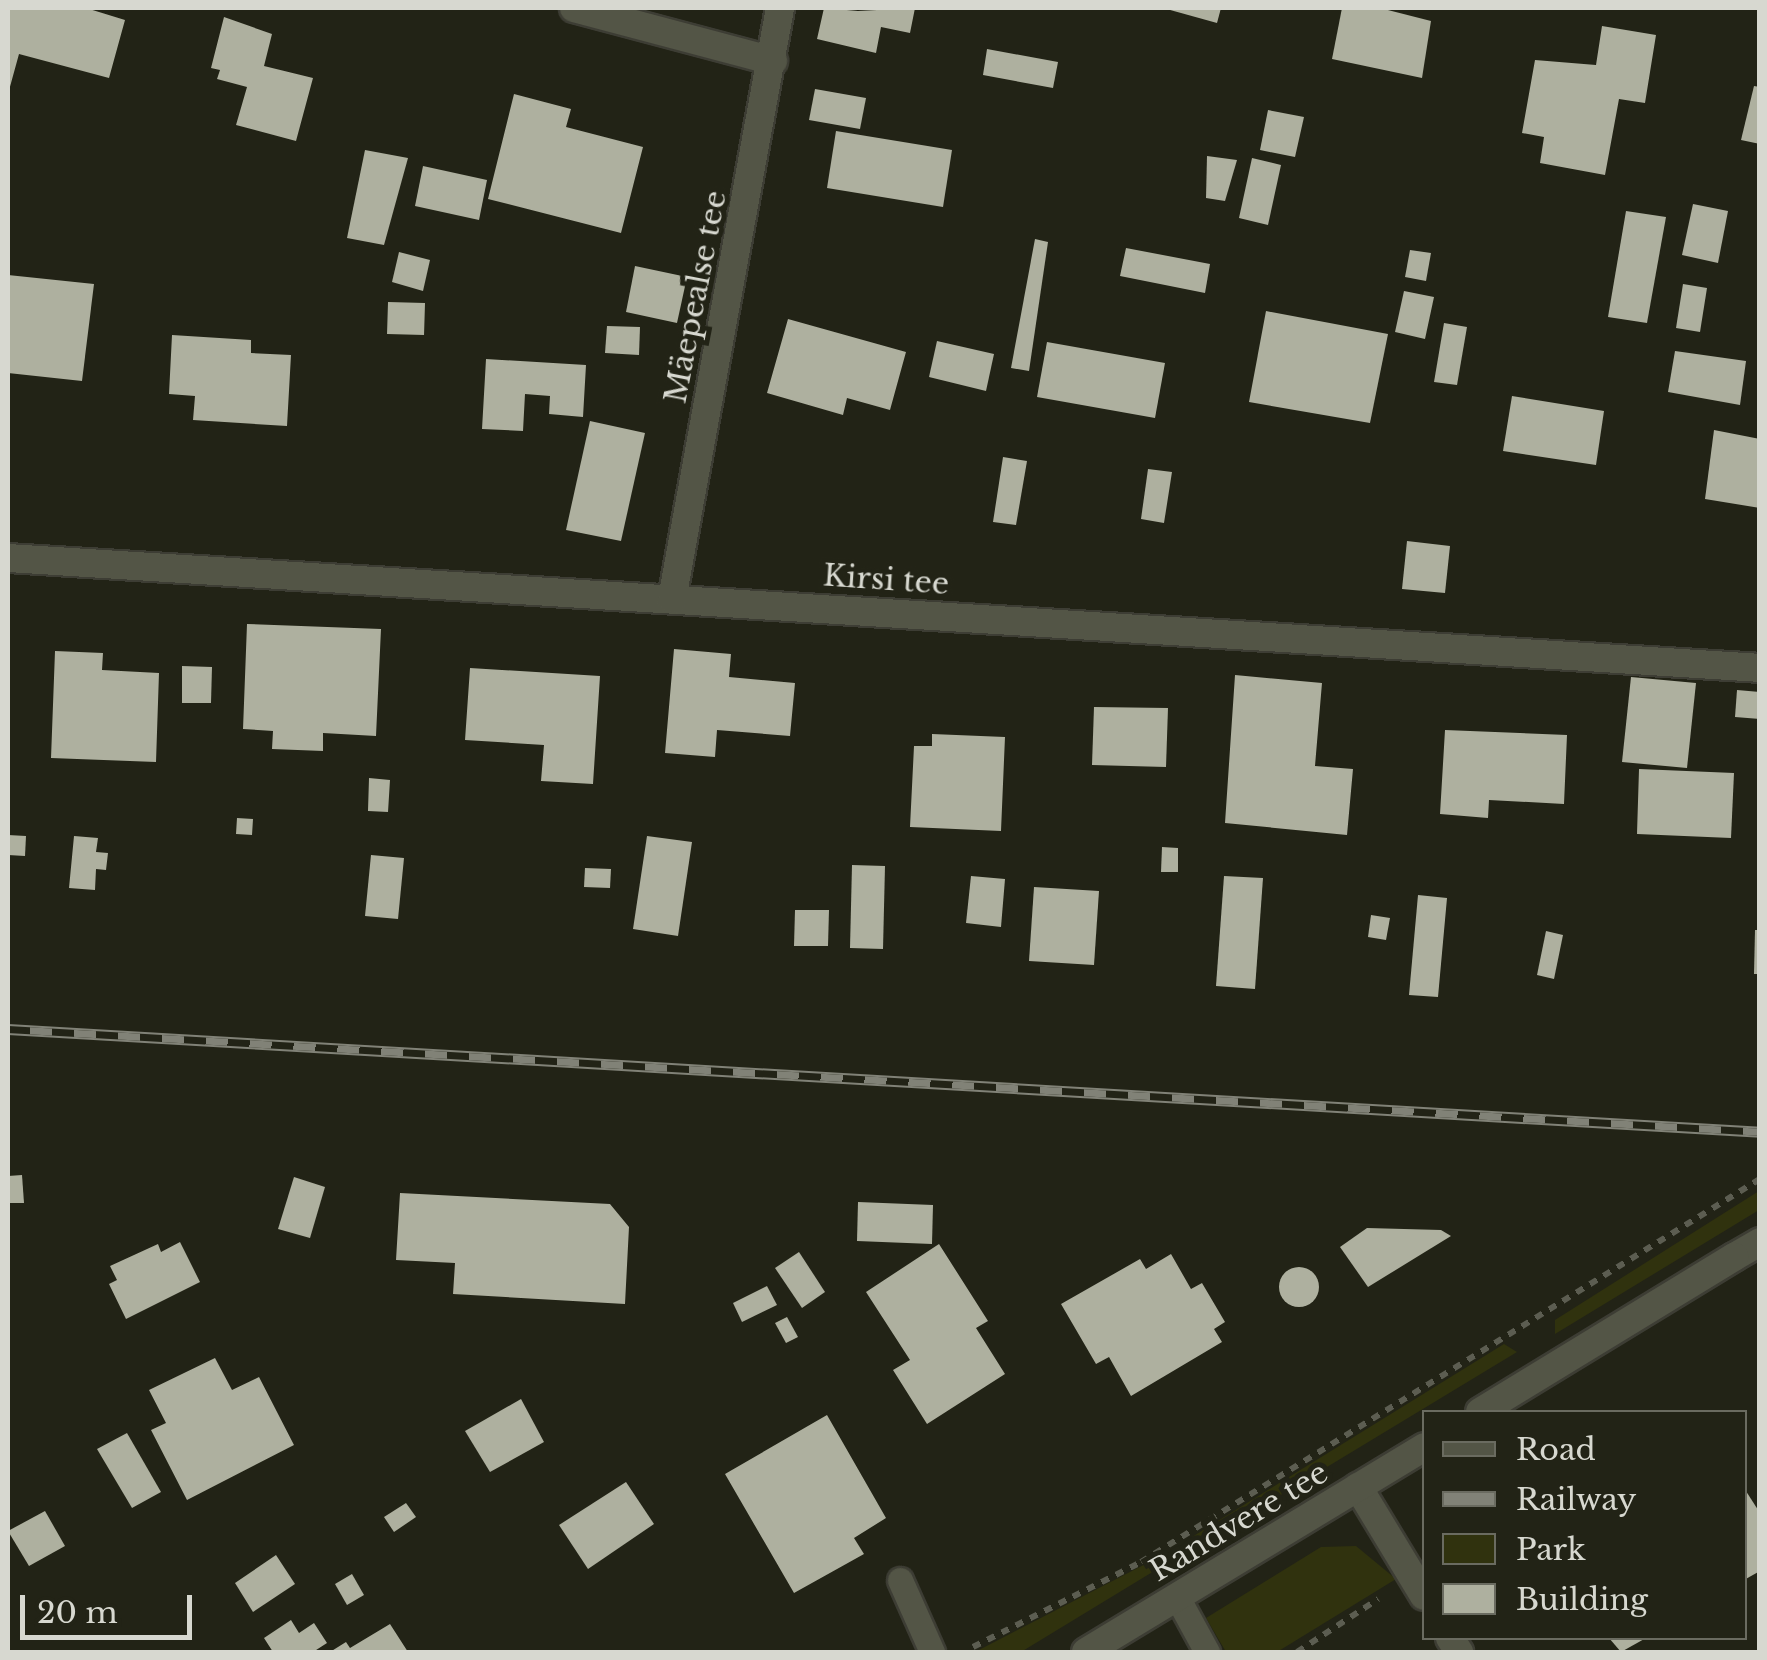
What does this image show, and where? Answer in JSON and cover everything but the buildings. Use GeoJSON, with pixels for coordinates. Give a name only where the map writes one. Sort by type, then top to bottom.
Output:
{"type":"FeatureCollection","features":[{"type":"Feature","properties":{"kind":"street"},"geometry":{"type":"LineString","coordinates":[[574,8],[773,61]]}},
{"type":"Feature","properties":{"kind":"street","name":"Mäepealse tee"},"geometry":{"type":"LineString","coordinates":[[672,599],[780,8]]}},
{"type":"Feature","properties":{"kind":"street","name":"Kirsi tee"},"geometry":{"type":"LineString","coordinates":[[8,558],[1760,668]]}},
{"type":"Feature","properties":{"kind":"street"},"geometry":{"type":"LineString","coordinates":[[1483,1410],[1760,1242]]}},
{"type":"Feature","properties":{"kind":"street","name":"Randvere tee"},"geometry":{"type":"LineString","coordinates":[[1086,1652],[1422,1448]]}},
{"type":"Feature","properties":{"kind":"street"},"geometry":{"type":"LineString","coordinates":[[1358,1488],[1419,1586]]}},
{"type":"Feature","properties":{"kind":"lane"},"geometry":{"type":"LineString","coordinates":[[900,1580],[932,1652]]}},
{"type":"Feature","properties":{"kind":"lane"},"geometry":{"type":"LineString","coordinates":[[1178,1598],[1207,1652]]}},
{"type":"Feature","properties":{"kind":"path"},"geometry":{"type":"LineString","coordinates":[[963,1652],[1141,1562],[1760,1179]]}},
{"type":"Feature","properties":{"kind":"path"},"geometry":{"type":"LineString","coordinates":[[1297,1652],[1419,1586]]}},
{"type":"Feature","properties":{"kind":"green space"},"geometry":{"type":"Polygon","coordinates":[[[1759,1191],[1759,1210],[1555,1334],[1555,1320],[1759,1191]]]}},
{"type":"Feature","properties":{"kind":"green space"},"geometry":{"type":"Polygon","coordinates":[[[1504,1344],[1517,1352],[1203,1542],[1192,1537],[1504,1344]]]}},
{"type":"Feature","properties":{"kind":"green space"},"geometry":{"type":"Polygon","coordinates":[[[1356,1546],[1396,1579],[1277,1652],[1226,1652],[1206,1618],[1321,1547],[1356,1546]]]}},
{"type":"Feature","properties":{"kind":"green space"},"geometry":{"type":"Polygon","coordinates":[[[1161,1556],[1164,1565],[1021,1652],[975,1652],[1161,1556]]]}},
{"type":"Feature","properties":{"kind":"railway"},"geometry":{"type":"LineString","coordinates":[[8,1029],[1760,1132]]}}]}
